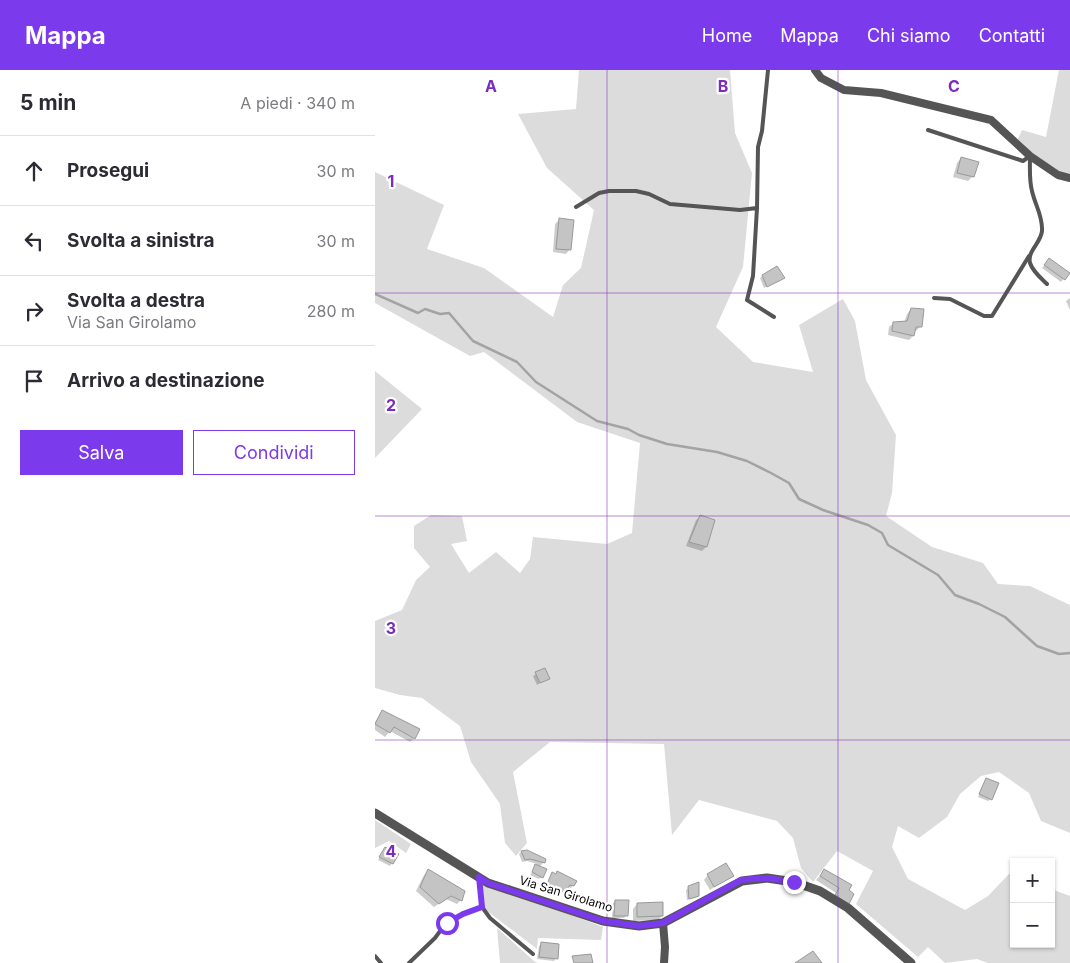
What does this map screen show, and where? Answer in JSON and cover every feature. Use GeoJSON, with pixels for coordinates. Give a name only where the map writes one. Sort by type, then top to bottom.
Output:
{"type":"FeatureCollection","features":[{"type":"Feature","properties":{"kind":"street"},"geometry":{"type":"LineString","coordinates":[[815,70],[821,78],[844,90],[881,93],[991,120],[1030,156],[1058,175],[1070,178]]}},
{"type":"Feature","properties":{"kind":"street","name":"Via San Girolamo"},"geometry":{"type":"LineString","coordinates":[[375,813],[488,883],[603,921],[639,926],[663,923],[741,880],[767,878],[794,882],[821,891],[848,908],[911,963]]}},
{"type":"Feature","properties":{"kind":"street"},"geometry":{"type":"LineString","coordinates":[[663,923],[664,963]]}},
{"type":"Feature","properties":{"kind":"lane"},"geometry":{"type":"LineString","coordinates":[[768,70],[758,147],[753,276],[747,300],[774,317]]}},
{"type":"Feature","properties":{"kind":"lane"},"geometry":{"type":"LineString","coordinates":[[927,130],[1023,161],[1030,156]]}},
{"type":"Feature","properties":{"kind":"lane"},"geometry":{"type":"LineString","coordinates":[[934,298],[950,299],[984,316],[991,316],[1041,238],[1040,215],[1031,190],[1030,156]]}},
{"type":"Feature","properties":{"kind":"lane"},"geometry":{"type":"LineString","coordinates":[[576,207],[599,192],[636,191],[649,194],[670,204],[740,210],[757,208]]}},
{"type":"Feature","properties":{"kind":"lane"},"geometry":{"type":"LineString","coordinates":[[1030,254],[1030,262],[1034,271],[1047,284]]}},
{"type":"Feature","properties":{"kind":"lane"},"geometry":{"type":"LineString","coordinates":[[479,877],[482,907],[490,918],[533,954]]}},
{"type":"Feature","properties":{"kind":"lane"},"geometry":{"type":"LineString","coordinates":[[409,963],[435,938],[447,923],[463,914],[482,907]]}},
{"type":"Feature","properties":{"kind":"lane"},"geometry":{"type":"LineString","coordinates":[[375,956],[381,963]]}},
{"type":"Feature","properties":{"kind":"shaded area"},"geometry":{"type":"Polygon","coordinates":[[[579,70],[730,70],[735,133],[752,173],[743,267],[716,327],[753,362],[813,372],[799,325],[843,299],[855,321],[866,380],[896,435],[892,493],[886,516],[932,547],[983,563],[998,584],[1030,586],[1070,605],[1070,833],[1041,821],[1029,793],[999,772],[981,776],[960,794],[947,817],[919,838],[898,826],[892,847],[908,879],[965,910],[988,896],[1010,874],[1010,948],[1055,948],[1055,890],[1070,896],[1070,963],[988,963],[977,959],[945,963],[928,947],[918,957],[856,904],[873,871],[837,851],[813,882],[801,868],[793,838],[777,821],[699,800],[672,835],[664,744],[550,742],[513,772],[527,843],[516,856],[505,843],[500,804],[471,762],[460,726],[422,698],[400,695],[375,688],[375,621],[402,610],[416,580],[430,567],[414,548],[414,526],[431,515],[462,516],[467,541],[451,544],[469,573],[496,552],[520,573],[530,559],[533,537],[607,544],[632,533],[640,443],[577,422],[484,352],[470,356],[375,303],[375,172],[444,205],[427,249],[484,268],[553,317],[563,285],[581,268],[594,210],[547,168],[518,114],[576,109],[579,70]]]}},
{"type":"Feature","properties":{"kind":"shaded area"},"geometry":{"type":"Polygon","coordinates":[[[1059,70],[1070,70],[1070,178],[1016,143],[1022,130],[1046,137],[1059,70]]]}},
{"type":"Feature","properties":{"kind":"shaded area"},"geometry":{"type":"Polygon","coordinates":[[[375,371],[422,409],[375,458],[375,371]]]}},
{"type":"Feature","properties":{"kind":"shaded area"},"geometry":{"type":"Polygon","coordinates":[[[375,820],[411,844],[406,853],[389,841],[375,848],[375,820]]]}},
{"type":"Feature","properties":{"kind":"shaded area"},"geometry":{"type":"Polygon","coordinates":[[[479,877],[488,883],[603,927],[601,940],[538,938],[537,949],[482,907],[479,877]]]}},
{"type":"Feature","properties":{"kind":"shaded area"},"geometry":{"type":"Polygon","coordinates":[[[497,928],[535,962],[538,963],[500,963],[497,928]]]}},
{"type":"Feature","properties":{"kind":"building"},"geometry":{"type":"Polygon","coordinates":[[[961,157],[979,162],[974,177],[957,173],[961,157]]]}},
{"type":"Feature","properties":{"kind":"building"},"geometry":{"type":"Polygon","coordinates":[[[559,218],[574,220],[571,250],[556,249],[559,218]]]}},
{"type":"Feature","properties":{"kind":"building"},"geometry":{"type":"Polygon","coordinates":[[[1049,258],[1070,273],[1065,280],[1044,265],[1049,258]]]}},
{"type":"Feature","properties":{"kind":"building"},"geometry":{"type":"Polygon","coordinates":[[[777,266],[785,278],[767,287],[762,275],[777,266]]]}},
{"type":"Feature","properties":{"kind":"building"},"geometry":{"type":"Polygon","coordinates":[[[911,308],[924,309],[922,327],[916,327],[914,336],[892,331],[893,322],[907,321],[911,308]]]}},
{"type":"Feature","properties":{"kind":"building"},"geometry":{"type":"Polygon","coordinates":[[[700,515],[715,520],[707,547],[689,542],[700,515]]]}},
{"type":"Feature","properties":{"kind":"building"},"geometry":{"type":"Polygon","coordinates":[[[545,668],[550,679],[540,683],[535,672],[545,668]]]}},
{"type":"Feature","properties":{"kind":"building"},"geometry":{"type":"Polygon","coordinates":[[[382,710],[420,729],[415,739],[394,727],[390,733],[375,724],[382,710]]]}},
{"type":"Feature","properties":{"kind":"building"},"geometry":{"type":"Polygon","coordinates":[[[986,778],[999,783],[992,800],[979,794],[986,778]]]}},
{"type":"Feature","properties":{"kind":"building"},"geometry":{"type":"Polygon","coordinates":[[[385,847],[399,854],[393,864],[379,857],[385,847]]]}},
{"type":"Feature","properties":{"kind":"building"},"geometry":{"type":"Polygon","coordinates":[[[527,850],[546,859],[545,863],[530,859],[525,860],[521,851],[527,850]]]}},
{"type":"Feature","properties":{"kind":"building"},"geometry":{"type":"Polygon","coordinates":[[[726,863],[734,876],[714,887],[707,874],[726,863]]]}},
{"type":"Feature","properties":{"kind":"building"},"geometry":{"type":"Polygon","coordinates":[[[535,864],[547,869],[543,878],[532,872],[535,864]]]}},
{"type":"Feature","properties":{"kind":"building"},"geometry":{"type":"Polygon","coordinates":[[[428,869],[465,891],[462,901],[451,896],[439,904],[420,887],[428,869]]]}},
{"type":"Feature","properties":{"kind":"building"},"geometry":{"type":"Polygon","coordinates":[[[824,869],[852,885],[849,890],[854,894],[849,904],[835,895],[839,888],[820,876],[824,869]]]}},
{"type":"Feature","properties":{"kind":"building"},"geometry":{"type":"Polygon","coordinates":[[[557,871],[577,881],[574,886],[570,885],[565,892],[547,884],[552,872],[556,874],[557,871]]]}},
{"type":"Feature","properties":{"kind":"building"},"geometry":{"type":"Polygon","coordinates":[[[699,882],[699,896],[689,899],[688,886],[699,882]]]}},
{"type":"Feature","properties":{"kind":"building"},"geometry":{"type":"Polygon","coordinates":[[[615,900],[629,900],[628,916],[614,916],[615,900]]]}},
{"type":"Feature","properties":{"kind":"building"},"geometry":{"type":"Polygon","coordinates":[[[663,902],[663,916],[637,917],[637,903],[663,902]]]}},
{"type":"Feature","properties":{"kind":"building"},"geometry":{"type":"Polygon","coordinates":[[[541,942],[559,944],[558,959],[539,957],[541,942]]]}},
{"type":"Feature","properties":{"kind":"building"},"geometry":{"type":"Polygon","coordinates":[[[813,951],[822,963],[795,963],[813,951]]]}},
{"type":"Feature","properties":{"kind":"building"},"geometry":{"type":"Polygon","coordinates":[[[591,954],[593,963],[574,963],[572,956],[591,954]]]}},
{"type":"Feature","properties":{"kind":"waterway"},"geometry":{"type":"LineString","coordinates":[[375,294],[418,313],[425,309],[440,314],[449,313],[473,341],[517,362],[536,382],[597,421],[628,429],[639,435],[667,444],[717,452],[747,461],[771,473],[789,483],[799,499],[823,510],[868,525],[882,533],[888,545],[938,575],[955,595],[1005,617],[1037,646],[1059,654],[1070,653]]}},
{"type":"Feature","properties":{"kind":"route"},"geometry":{"type":"LineString","coordinates":[[447,923],[463,914],[482,907],[479,877],[488,883],[603,921],[639,926],[663,923],[741,880],[767,878],[794,882]]}}]}
